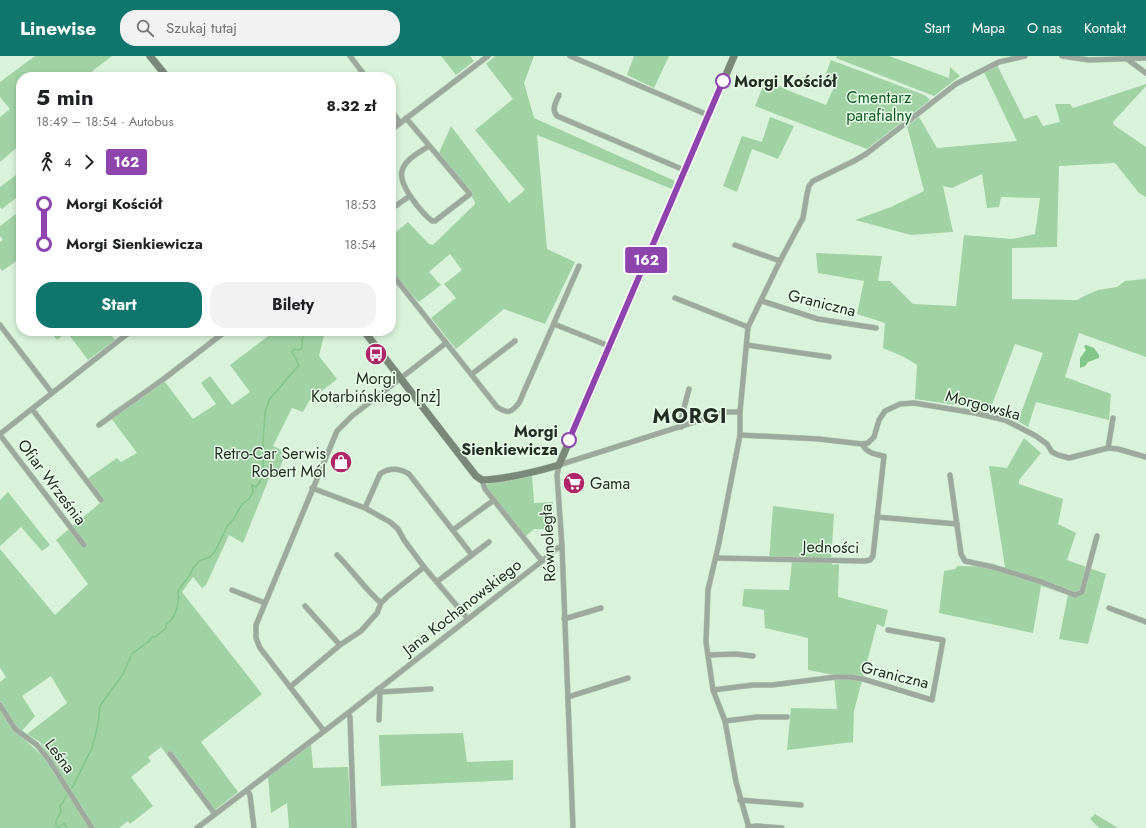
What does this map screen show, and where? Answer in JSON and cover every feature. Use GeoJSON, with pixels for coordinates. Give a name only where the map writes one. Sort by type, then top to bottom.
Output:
{"type":"FeatureCollection","features":[{"type":"Feature","properties":{"kind":"street"},"geometry":{"type":"LineString","coordinates":[[150,56],[163,72]]}},
{"type":"Feature","properties":{"kind":"street"},"geometry":{"type":"LineString","coordinates":[[350,56],[362,72]]}},
{"type":"Feature","properties":{"kind":"street"},"geometry":{"type":"LineString","coordinates":[[478,56],[482,61]]}},
{"type":"Feature","properties":{"kind":"street"},"geometry":{"type":"LineString","coordinates":[[396,126],[488,56]]}},
{"type":"Feature","properties":{"kind":"street"},"geometry":{"type":"LineString","coordinates":[[570,56],[708,115]]}},
{"type":"Feature","properties":{"kind":"street"},"geometry":{"type":"LineString","coordinates":[[559,465],[734,56]]}},
{"type":"Feature","properties":{"kind":"street","name":"Graniczna"},"geometry":{"type":"LineString","coordinates":[[782,828],[757,826],[748,828],[740,800],[725,721],[713,690],[706,642],[708,590],[716,558],[740,435],[740,412],[748,327],[803,218],[809,186],[813,181],[866,154],[956,84],[1007,58],[1024,56]]}},
{"type":"Feature","properties":{"kind":"street"},"geometry":{"type":"LineString","coordinates":[[1062,56],[1089,60],[1146,58]]}},
{"type":"Feature","properties":{"kind":"street"},"geometry":{"type":"LineString","coordinates":[[1127,59],[1146,73]]}},
{"type":"Feature","properties":{"kind":"street"},"geometry":{"type":"LineString","coordinates":[[559,95],[553,109],[557,116],[684,170]]}},
{"type":"Feature","properties":{"kind":"street"},"geometry":{"type":"LineString","coordinates":[[396,117],[400,123]]}},
{"type":"Feature","properties":{"kind":"street"},"geometry":{"type":"LineString","coordinates":[[406,118],[470,194],[436,221],[432,221],[410,196],[402,180],[401,172],[412,158],[429,146]]}},
{"type":"Feature","properties":{"kind":"street"},"geometry":{"type":"LineString","coordinates":[[396,206],[410,196]]}},
{"type":"Feature","properties":{"kind":"street"},"geometry":{"type":"LineString","coordinates":[[735,245],[780,261]]}},
{"type":"Feature","properties":{"kind":"street"},"geometry":{"type":"LineString","coordinates":[[396,279],[497,407],[504,412],[513,410],[519,403],[579,266]]}},
{"type":"Feature","properties":{"kind":"street"},"geometry":{"type":"LineString","coordinates":[[675,298],[748,327]]}},
{"type":"Feature","properties":{"kind":"street","name":"Graniczna"},"geometry":{"type":"LineString","coordinates":[[762,301],[818,319],[876,328]]}},
{"type":"Feature","properties":{"kind":"street"},"geometry":{"type":"LineString","coordinates":[[554,324],[609,346]]}},
{"type":"Feature","properties":{"kind":"street"},"geometry":{"type":"LineString","coordinates":[[0,325],[52,393]]}},
{"type":"Feature","properties":{"kind":"street","name":"Ofiar Września"},"geometry":{"type":"LineString","coordinates":[[84,545],[0,435],[125,336]]}},
{"type":"Feature","properties":{"kind":"street"},"geometry":{"type":"LineString","coordinates":[[99,425],[165,378],[220,336]]}},
{"type":"Feature","properties":{"kind":"street"},"geometry":{"type":"LineString","coordinates":[[368,336],[476,476],[482,480],[485,489],[542,561]]}},
{"type":"Feature","properties":{"kind":"street"},"geometry":{"type":"LineString","coordinates":[[472,374],[515,341]]}},
{"type":"Feature","properties":{"kind":"street"},"geometry":{"type":"LineString","coordinates":[[324,731],[260,648],[256,638],[256,625],[312,488],[334,437],[340,428],[352,416],[446,343]]}},
{"type":"Feature","properties":{"kind":"street"},"geometry":{"type":"LineString","coordinates":[[746,345],[829,357]]}},
{"type":"Feature","properties":{"kind":"street"},"geometry":{"type":"LineString","coordinates":[[681,427],[689,389]]}},
{"type":"Feature","properties":{"kind":"street","name":"Morgowska"},"geometry":{"type":"LineString","coordinates":[[862,444],[868,443],[874,438],[879,420],[885,411],[900,404],[914,403],[1005,420],[1036,436],[1047,444],[1052,452],[1069,458],[1108,448],[1118,449],[1146,457]]}},
{"type":"Feature","properties":{"kind":"street","name":"Ofiar Września"},"geometry":{"type":"LineString","coordinates":[[32,409],[101,500]]}},
{"type":"Feature","properties":{"kind":"street"},"geometry":{"type":"LineString","coordinates":[[482,480],[545,470],[726,412],[740,412]]}},
{"type":"Feature","properties":{"kind":"street"},"geometry":{"type":"LineString","coordinates":[[1108,448],[1113,418]]}},
{"type":"Feature","properties":{"kind":"street"},"geometry":{"type":"LineString","coordinates":[[740,435],[819,439],[862,444],[870,453],[884,456],[877,517],[957,524]]}},
{"type":"Feature","properties":{"kind":"street","name":"Równoległa"},"geometry":{"type":"LineString","coordinates":[[559,465],[557,476],[562,546],[573,828]]}},
{"type":"Feature","properties":{"kind":"street"},"geometry":{"type":"LineString","coordinates":[[365,508],[380,474],[385,470],[397,469],[409,474],[472,555]]}},
{"type":"Feature","properties":{"kind":"street"},"geometry":{"type":"LineString","coordinates":[[950,475],[961,554],[965,562],[993,567],[1075,595],[1082,592],[1097,536]]}},
{"type":"Feature","properties":{"kind":"street"},"geometry":{"type":"LineString","coordinates":[[312,488],[365,508],[390,522],[398,529],[404,540],[424,567],[438,581],[468,619]]}},
{"type":"Feature","properties":{"kind":"street"},"geometry":{"type":"LineString","coordinates":[[453,530],[494,500]]}},
{"type":"Feature","properties":{"kind":"street","name":"Jedności"},"geometry":{"type":"LineString","coordinates":[[716,558],[870,560],[873,556],[877,517]]}},
{"type":"Feature","properties":{"kind":"street"},"geometry":{"type":"LineString","coordinates":[[438,581],[489,542]]}},
{"type":"Feature","properties":{"kind":"street","name":"Jana Kochanowskiego"},"geometry":{"type":"LineString","coordinates":[[197,828],[379,690],[556,549],[562,546]]}},
{"type":"Feature","properties":{"kind":"street"},"geometry":{"type":"LineString","coordinates":[[338,555],[355,573],[371,594],[381,603]]}},
{"type":"Feature","properties":{"kind":"street"},"geometry":{"type":"LineString","coordinates":[[290,687],[340,645],[361,631],[377,613],[381,603],[424,567]]}},
{"type":"Feature","properties":{"kind":"street"},"geometry":{"type":"LineString","coordinates":[[232,590],[264,603]]}},
{"type":"Feature","properties":{"kind":"street"},"geometry":{"type":"LineString","coordinates":[[305,606],[340,645]]}},
{"type":"Feature","properties":{"kind":"street"},"geometry":{"type":"LineString","coordinates":[[564,619],[601,608]]}},
{"type":"Feature","properties":{"kind":"street"},"geometry":{"type":"LineString","coordinates":[[1109,608],[1146,622]]}},
{"type":"Feature","properties":{"kind":"street","name":"Graniczna"},"geometry":{"type":"LineString","coordinates":[[713,690],[753,685],[772,685],[836,677],[850,677],[862,679],[932,700],[943,640],[888,630]]}},
{"type":"Feature","properties":{"kind":"street"},"geometry":{"type":"LineString","coordinates":[[708,655],[736,654],[753,656]]}},
{"type":"Feature","properties":{"kind":"street"},"geometry":{"type":"LineString","coordinates":[[568,697],[628,678]]}},
{"type":"Feature","properties":{"kind":"street"},"geometry":{"type":"LineString","coordinates":[[379,720],[379,690],[431,689]]}},
{"type":"Feature","properties":{"kind":"street","name":"Leśna"},"geometry":{"type":"LineString","coordinates":[[0,706],[15,729],[37,745],[49,760],[92,828]]}},
{"type":"Feature","properties":{"kind":"street"},"geometry":{"type":"LineString","coordinates":[[348,713],[350,717],[354,828]]}},
{"type":"Feature","properties":{"kind":"street"},"geometry":{"type":"LineString","coordinates":[[725,721],[757,717],[787,717]]}},
{"type":"Feature","properties":{"kind":"street"},"geometry":{"type":"LineString","coordinates":[[170,754],[215,814]]}},
{"type":"Feature","properties":{"kind":"street"},"geometry":{"type":"LineString","coordinates":[[246,790],[250,795],[254,828]]}},
{"type":"Feature","properties":{"kind":"street"},"geometry":{"type":"LineString","coordinates":[[740,800],[801,805]]}},
{"type":"Feature","properties":{"kind":"green space"},"geometry":{"type":"Polygon","coordinates":[[[35,56],[112,56],[91,72],[16,72],[16,148],[0,162],[0,117],[10,109],[0,97],[0,82],[35,56]]]}},
{"type":"Feature","properties":{"kind":"green space"},"geometry":{"type":"Polygon","coordinates":[[[441,56],[470,56],[474,61],[456,75],[441,56]]]}},
{"type":"Feature","properties":{"kind":"green space"},"geometry":{"type":"Polygon","coordinates":[[[495,56],[534,56],[524,83],[534,118],[675,181],[672,189],[537,135],[547,249],[575,262],[545,324],[504,309],[456,349],[431,318],[456,298],[444,284],[462,270],[450,254],[429,272],[441,285],[419,302],[396,279],[396,232],[408,222],[429,244],[433,245],[475,204],[474,200],[439,153],[451,126],[509,203],[525,190],[475,130],[513,99],[486,64],[495,56]]]}},
{"type":"Feature","properties":{"kind":"green space"},"geometry":{"type":"Polygon","coordinates":[[[634,56],[669,56],[654,88],[627,75],[634,56]]]}},
{"type":"Feature","properties":{"kind":"green space"},"geometry":{"type":"Polygon","coordinates":[[[837,56],[889,56],[949,78],[950,67],[960,76],[934,96],[836,58],[837,56]]]}},
{"type":"Feature","properties":{"kind":"green space","name":"Cmentarz parafialny"},"geometry":{"type":"Polygon","coordinates":[[[831,60],[919,93],[926,96],[930,100],[867,149],[755,106],[766,79],[787,90],[826,105],[834,87],[823,82],[831,60]]]}},
{"type":"Feature","properties":{"kind":"green space"},"geometry":{"type":"Polygon","coordinates":[[[997,65],[1024,119],[1037,115],[1043,126],[1060,122],[1055,104],[1070,104],[1073,108],[1146,84],[1146,86],[1113,122],[1114,125],[1146,147],[1146,197],[1139,193],[1115,163],[1059,166],[1057,247],[1012,248],[1012,299],[1077,300],[1098,290],[1117,287],[1125,281],[1145,279],[1146,277],[1146,357],[1079,333],[1065,377],[1111,394],[1109,420],[1036,402],[1028,427],[1018,421],[1043,353],[1015,344],[990,410],[915,399],[917,365],[904,357],[883,348],[885,323],[857,314],[864,281],[818,273],[816,253],[882,256],[878,281],[890,281],[913,304],[956,306],[964,235],[1012,239],[1035,234],[1040,198],[1001,197],[999,207],[987,208],[982,174],[952,188],[943,186],[953,232],[911,235],[855,220],[891,207],[924,191],[907,126],[919,117],[937,148],[1017,141],[984,72],[997,65]]]}},
{"type":"Feature","properties":{"kind":"green space"},"geometry":{"type":"Polygon","coordinates":[[[770,117],[794,126],[778,159],[752,149],[737,192],[723,186],[742,136],[762,142],[770,117]]]}},
{"type":"Feature","properties":{"kind":"green space"},"geometry":{"type":"Polygon","coordinates":[[[16,175],[16,198],[2,209],[0,207],[0,187],[16,175]]]}},
{"type":"Feature","properties":{"kind":"green space"},"geometry":{"type":"Polygon","coordinates":[[[16,214],[16,261],[2,271],[0,268],[0,242],[3,240],[0,236],[0,226],[16,214]]]}},
{"type":"Feature","properties":{"kind":"green space"},"geometry":{"type":"Polygon","coordinates":[[[54,336],[62,336],[57,340],[54,336]]]}},
{"type":"Feature","properties":{"kind":"green space"},"geometry":{"type":"Polygon","coordinates":[[[70,336],[112,336],[115,340],[88,360],[70,336]]]}},
{"type":"Feature","properties":{"kind":"green space"},"geometry":{"type":"Polygon","coordinates":[[[268,336],[324,336],[319,356],[337,379],[309,401],[303,412],[292,408],[273,446],[286,452],[276,478],[270,476],[243,543],[229,535],[206,585],[202,588],[193,577],[182,592],[262,694],[201,742],[238,792],[211,813],[161,747],[148,757],[151,761],[131,777],[153,806],[130,824],[128,821],[119,828],[93,828],[40,742],[27,734],[67,703],[51,676],[22,696],[35,716],[22,731],[17,727],[0,701],[0,682],[6,677],[0,668],[0,549],[55,615],[88,584],[56,540],[100,503],[84,481],[117,458],[121,462],[137,453],[108,414],[162,378],[193,419],[216,404],[201,383],[210,376],[232,405],[250,392],[230,365],[268,336]]]}},
{"type":"Feature","properties":{"kind":"green space"},"geometry":{"type":"Polygon","coordinates":[[[1024,438],[1041,453],[1019,480],[1019,484],[1063,499],[1058,524],[1076,533],[1067,560],[1106,574],[1088,644],[1059,639],[1068,595],[1041,586],[1033,633],[939,613],[944,571],[955,569],[958,566],[1005,567],[989,466],[1007,468],[1024,438]]]}},
{"type":"Feature","properties":{"kind":"green space"},"geometry":{"type":"Polygon","coordinates":[[[532,475],[534,503],[553,502],[554,529],[534,529],[525,537],[486,487],[488,483],[532,475]]]}},
{"type":"Feature","properties":{"kind":"green space"},"geometry":{"type":"Polygon","coordinates":[[[8,492],[50,545],[42,551],[21,527],[0,546],[0,500],[8,492]]]}},
{"type":"Feature","properties":{"kind":"green space"},"geometry":{"type":"Polygon","coordinates":[[[773,506],[834,514],[831,562],[833,565],[839,564],[838,597],[888,610],[884,627],[877,624],[854,711],[853,742],[787,750],[791,708],[837,709],[834,675],[808,670],[808,638],[765,628],[764,610],[742,606],[744,589],[789,590],[792,562],[769,561],[773,506]]]}},
{"type":"Feature","properties":{"kind":"green space"},"geometry":{"type":"Polygon","coordinates":[[[0,709],[14,730],[48,761],[90,828],[0,828],[0,709]]]}},
{"type":"Feature","properties":{"kind":"green space"},"geometry":{"type":"Polygon","coordinates":[[[463,733],[467,762],[513,760],[513,780],[381,786],[379,735],[463,733]]]}},
{"type":"Feature","properties":{"kind":"green space"},"geometry":{"type":"Polygon","coordinates":[[[311,744],[313,768],[348,767],[352,828],[289,828],[287,803],[271,813],[268,777],[311,744]]]}},
{"type":"Feature","properties":{"kind":"green space"},"geometry":{"type":"Polygon","coordinates":[[[1095,814],[1118,828],[1099,828],[1090,819],[1095,814]]]}},
{"type":"Feature","properties":{"kind":"shaded area"},"geometry":{"type":"Polygon","coordinates":[[[1086,345],[1094,348],[1099,355],[1099,358],[1088,362],[1085,366],[1080,368],[1080,358],[1086,350],[1084,346],[1086,345]]]}},
{"type":"Feature","properties":{"kind":"waterway"},"geometry":{"type":"LineString","coordinates":[[72,788],[92,748],[98,725],[100,706],[123,674],[132,654],[152,637],[155,637],[166,628],[166,624],[175,614],[178,591],[199,561],[210,557],[214,553],[228,525],[233,520],[242,504],[249,499],[253,492],[252,485],[256,487],[260,482],[263,470],[265,413],[269,400],[299,365],[292,352],[294,349],[300,350],[302,347],[303,336]]}},
{"type":"Feature","properties":{"kind":"waterway"},"geometry":{"type":"LineString","coordinates":[[67,828],[64,823],[59,827],[56,825],[56,821],[61,812],[60,806],[68,793]]}},
{"type":"Feature","properties":{"kind":"bus line","name":"162"},"geometry":{"type":"LineString","coordinates":[[569,440],[723,81]]}},
{"type":"Feature","properties":{"kind":"place","name":"Morgi Kościół"},"geometry":{"type":"Point","coordinates":[723,81]}},
{"type":"Feature","properties":{"kind":"place","name":"Morgi Kotarbińskiego [nż]"},"geometry":{"type":"Point","coordinates":[376,354]}},
{"type":"Feature","properties":{"kind":"place","name":"Morgi Sienkiewicza"},"geometry":{"type":"Point","coordinates":[569,440]}},
{"type":"Feature","properties":{"kind":"place","name":"Retro-Car Serwis Robert Mól"},"geometry":{"type":"Point","coordinates":[341,462]}},
{"type":"Feature","properties":{"kind":"place","name":"Gama"},"geometry":{"type":"Point","coordinates":[574,483]}},
{"type":"Feature","properties":{"kind":"district","name":"MORGI"},"geometry":{"type":"Point","coordinates":[690,416]}}]}
